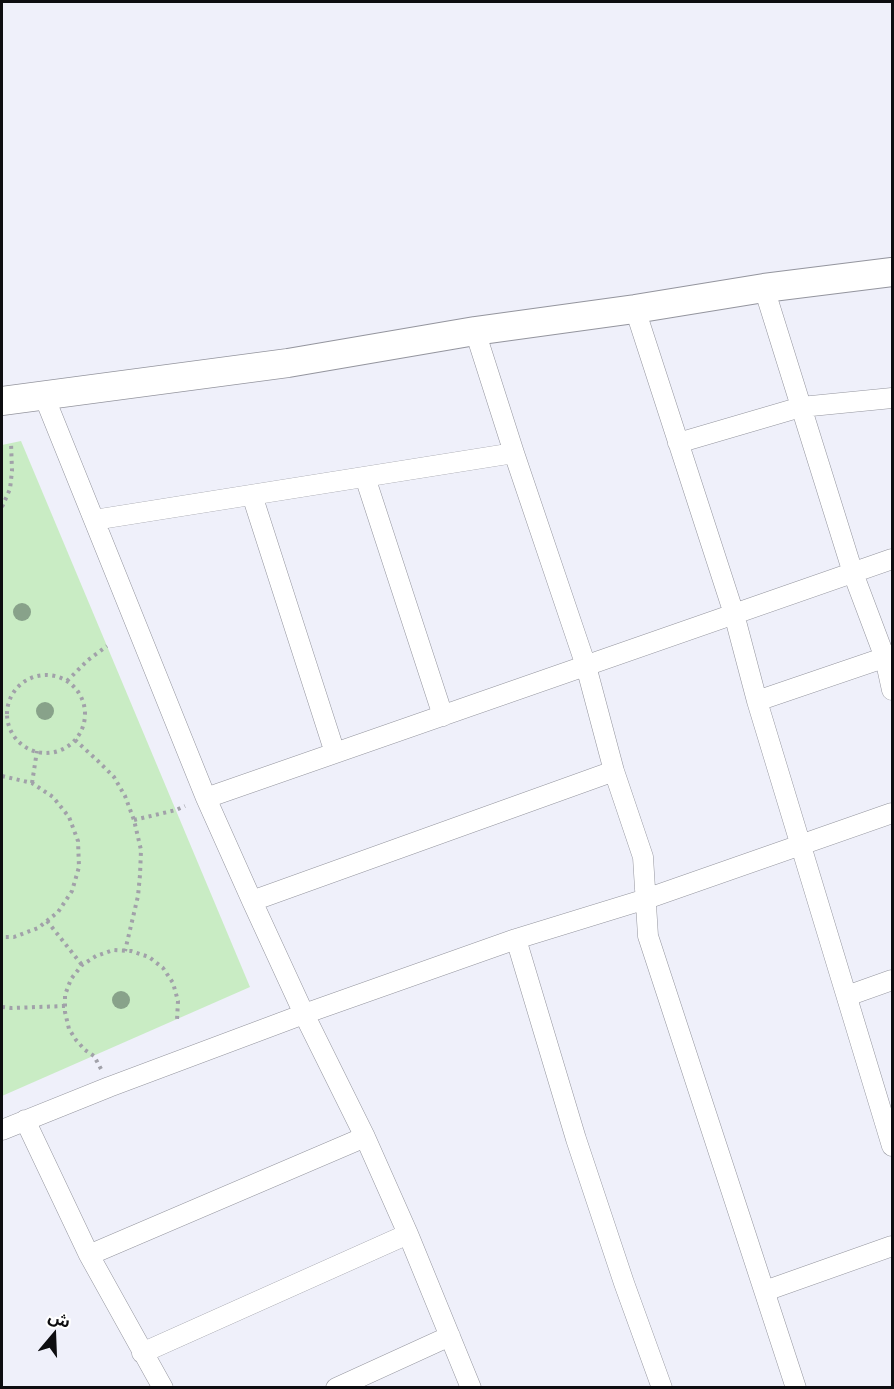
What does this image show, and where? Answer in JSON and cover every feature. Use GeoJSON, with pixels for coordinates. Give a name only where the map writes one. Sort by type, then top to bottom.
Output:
{"type":"FeatureCollection","features":[{"type":"Feature","properties":{"kind":"main road"},"geometry":{"type":"LineString","coordinates":[[2,401],[288,363],[475,331],[764,288],[892,272]]}},
{"type":"Feature","properties":{"kind":"street"},"geometry":{"type":"LineString","coordinates":[[764,288],[853,573],[889,657],[892,690]]}},
{"type":"Feature","properties":{"kind":"street"},"geometry":{"type":"LineString","coordinates":[[635,309],[734,614],[757,701],[892,1146]]}},
{"type":"Feature","properties":{"kind":"street"},"geometry":{"type":"LineString","coordinates":[[475,331],[586,666],[614,771],[643,857],[648,936],[796,1388]]}},
{"type":"Feature","properties":{"kind":"street"},"geometry":{"type":"LineString","coordinates":[[44,396],[206,798],[304,1014],[408,1234],[471,1388]]}},
{"type":"Feature","properties":{"kind":"street"},"geometry":{"type":"LineString","coordinates":[[678,443],[801,407],[892,398]]}},
{"type":"Feature","properties":{"kind":"street"},"geometry":{"type":"LineString","coordinates":[[94,520],[514,453]]}},
{"type":"Feature","properties":{"kind":"street"},"geometry":{"type":"LineString","coordinates":[[365,477],[443,716]]}},
{"type":"Feature","properties":{"kind":"street"},"geometry":{"type":"LineString","coordinates":[[252,495],[335,753]]}},
{"type":"Feature","properties":{"kind":"street"},"geometry":{"type":"LineString","coordinates":[[206,798],[892,559]]}},
{"type":"Feature","properties":{"kind":"street"},"geometry":{"type":"LineString","coordinates":[[757,701],[889,657]]}},
{"type":"Feature","properties":{"kind":"street"},"geometry":{"type":"LineString","coordinates":[[252,901],[614,771]]}},
{"type":"Feature","properties":{"kind":"street"},"geometry":{"type":"LineString","coordinates":[[2,1130],[304,1014],[516,939],[646,899],[892,813]]}},
{"type":"Feature","properties":{"kind":"street"},"geometry":{"type":"LineString","coordinates":[[516,939],[576,1139],[662,1388]]}},
{"type":"Feature","properties":{"kind":"street"},"geometry":{"type":"LineString","coordinates":[[847,996],[892,980]]}},
{"type":"Feature","properties":{"kind":"street"},"geometry":{"type":"LineString","coordinates":[[26,1119],[89,1255],[163,1388]]}},
{"type":"Feature","properties":{"kind":"street"},"geometry":{"type":"LineString","coordinates":[[89,1255],[364,1137]]}},
{"type":"Feature","properties":{"kind":"street"},"geometry":{"type":"LineString","coordinates":[[142,1353],[408,1234]]}},
{"type":"Feature","properties":{"kind":"street"},"geometry":{"type":"LineString","coordinates":[[765,1291],[892,1246]]}},
{"type":"Feature","properties":{"kind":"street"},"geometry":{"type":"LineString","coordinates":[[336,1388],[450,1336]]}},
{"type":"Feature","properties":{"kind":"path"},"geometry":{"type":"LineString","coordinates":[[2,507],[10,489],[11,442]]}},
{"type":"Feature","properties":{"kind":"path"},"geometry":{"type":"LineString","coordinates":[[67,681],[88,660],[107,646]]}},
{"type":"Feature","properties":{"kind":"path"},"geometry":{"type":"LineString","coordinates":[[45,675],[67,681],[78,691],[83,702],[85,714],[78,737],[58,751],[46,753],[37,752],[22,744],[13,734],[8,722],[8,708],[12,696],[20,685],[32,678],[45,675]]}},
{"type":"Feature","properties":{"kind":"path"},"geometry":{"type":"LineString","coordinates":[[2,717],[8,716]]}},
{"type":"Feature","properties":{"kind":"path"},"geometry":{"type":"LineString","coordinates":[[75,740],[114,777],[125,795],[134,820],[141,850],[140,874],[138,896],[125,951]]}},
{"type":"Feature","properties":{"kind":"path"},"geometry":{"type":"LineString","coordinates":[[32,783],[37,752]]}},
{"type":"Feature","properties":{"kind":"path"},"geometry":{"type":"LineString","coordinates":[[2,776],[32,783],[53,797],[69,817],[78,841],[79,867],[72,891],[58,912],[38,928],[14,937],[2,938]]}},
{"type":"Feature","properties":{"kind":"path"},"geometry":{"type":"LineString","coordinates":[[134,820],[176,810],[206,798]]}},
{"type":"Feature","properties":{"kind":"path"},"geometry":{"type":"LineString","coordinates":[[47,921],[82,965]]}},
{"type":"Feature","properties":{"kind":"path"},"geometry":{"type":"LineString","coordinates":[[109,1087],[94,1056],[85,1050],[69,1029],[65,1012],[65,995],[71,979],[82,965],[96,956],[113,950],[131,951],[149,957],[163,968],[173,983],[178,1001],[177,1020]]}},
{"type":"Feature","properties":{"kind":"path"},"geometry":{"type":"LineString","coordinates":[[2,1007],[65,1006]]}},
{"type":"Feature","properties":{"kind":"green space"},"geometry":{"type":"Polygon","coordinates":[[[21,441],[250,987],[2,1096],[2,445],[21,441]]]}}]}
